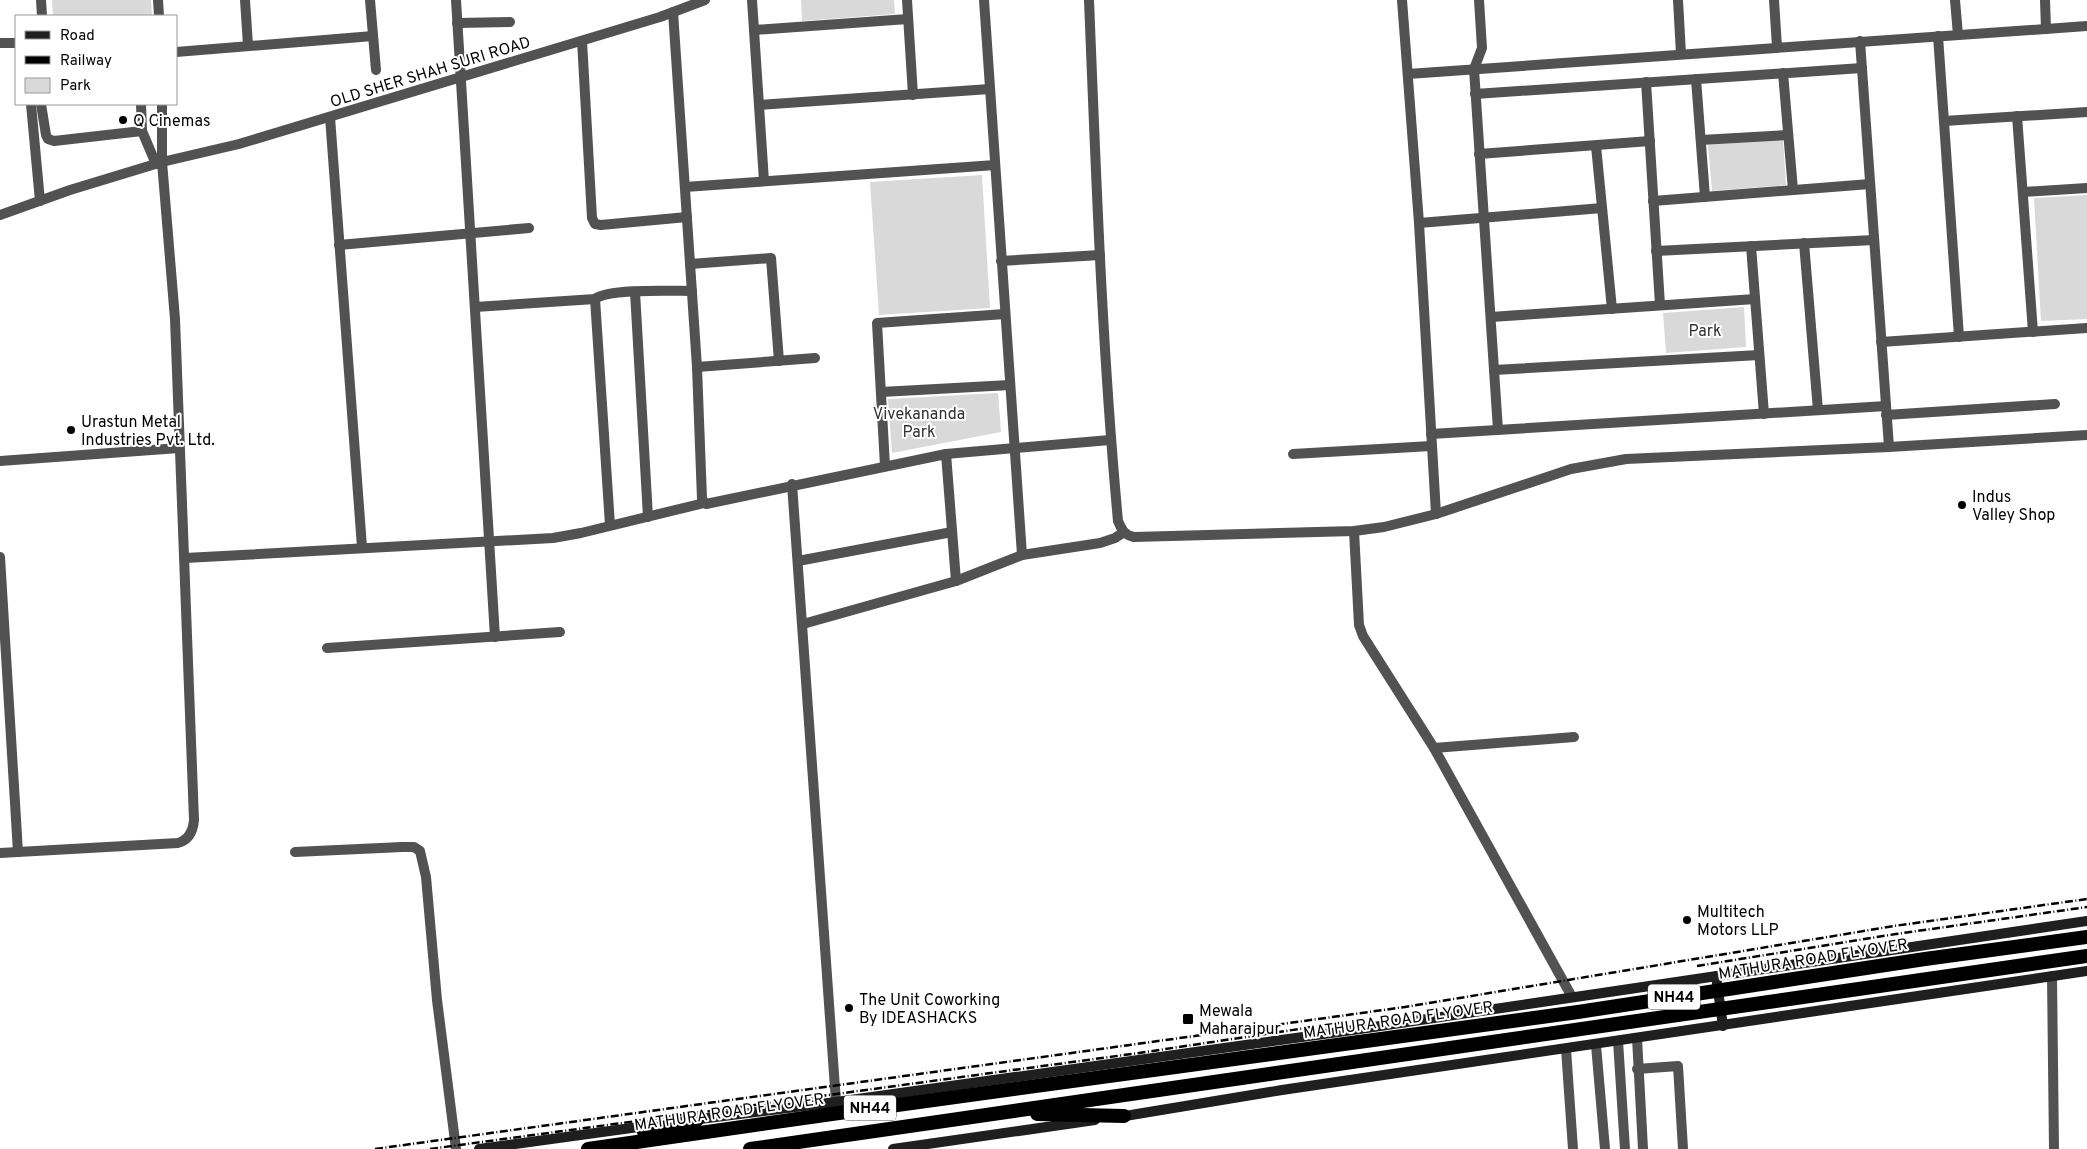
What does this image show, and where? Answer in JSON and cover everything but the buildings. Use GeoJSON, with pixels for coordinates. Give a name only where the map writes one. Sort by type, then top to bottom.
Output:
{"type":"FeatureCollection","features":[{"type":"Feature","properties":{"kind":"highway","name":"MATHURA ROAD FLYOVER"},"geometry":{"type":"LineString","coordinates":[[591,1149],[849,1111],[1262,1056],[2087,937]]}},
{"type":"Feature","properties":{"kind":"highway","name":"NH44"},"geometry":{"type":"LineString","coordinates":[[750,1149],[2087,956]]}},
{"type":"Feature","properties":{"kind":"highway"},"geometry":{"type":"LineString","coordinates":[[1005,1112],[1124,1116]]}},
{"type":"Feature","properties":{"kind":"highway"},"geometry":{"type":"LineString","coordinates":[[591,1149],[621,1138],[697,1120]]}},
{"type":"Feature","properties":{"kind":"main road"},"geometry":{"type":"LineString","coordinates":[[479,1149],[836,1102],[2087,921]]}},
{"type":"Feature","properties":{"kind":"main road"},"geometry":{"type":"LineString","coordinates":[[894,1149],[2087,971]]}},
{"type":"Feature","properties":{"kind":"main road"},"geometry":{"type":"LineString","coordinates":[[1716,976],[1723,1026]]}},
{"type":"Feature","properties":{"kind":"street"},"geometry":{"type":"LineString","coordinates":[[41,0],[42,15]]}},
{"type":"Feature","properties":{"kind":"street"},"geometry":{"type":"LineString","coordinates":[[158,0],[159,15]]}},
{"type":"Feature","properties":{"kind":"street"},"geometry":{"type":"LineString","coordinates":[[245,0],[248,45]]}},
{"type":"Feature","properties":{"kind":"street"},"geometry":{"type":"LineString","coordinates":[[370,0],[376,70]]}},
{"type":"Feature","properties":{"kind":"street"},"geometry":{"type":"LineString","coordinates":[[456,0],[496,637]]}},
{"type":"Feature","properties":{"kind":"street","name":"OLD SHER SHAH SURI ROAD"},"geometry":{"type":"LineString","coordinates":[[0,215],[159,163],[239,144],[330,117],[582,41],[705,0]]}},
{"type":"Feature","properties":{"kind":"street"},"geometry":{"type":"LineString","coordinates":[[752,0],[764,181]]}},
{"type":"Feature","properties":{"kind":"street"},"geometry":{"type":"LineString","coordinates":[[907,0],[913,95]]}},
{"type":"Feature","properties":{"kind":"street"},"geometry":{"type":"LineString","coordinates":[[984,0],[1022,555]]}},
{"type":"Feature","properties":{"kind":"street"},"geometry":{"type":"LineString","coordinates":[[1089,0],[1110,440],[1118,521],[1124,532],[1134,537],[1354,531],[1384,528],[1436,514],[1571,469],[1635,458],[1888,447],[2087,435]]}},
{"type":"Feature","properties":{"kind":"street"},"geometry":{"type":"LineString","coordinates":[[1402,0],[1419,223],[1436,514]]}},
{"type":"Feature","properties":{"kind":"street"},"geometry":{"type":"LineString","coordinates":[[1479,0],[1482,48],[1474,69],[1475,94],[1498,430]]}},
{"type":"Feature","properties":{"kind":"street"},"geometry":{"type":"LineString","coordinates":[[1678,0],[1681,54]]}},
{"type":"Feature","properties":{"kind":"street"},"geometry":{"type":"LineString","coordinates":[[1774,0],[1777,47]]}},
{"type":"Feature","properties":{"kind":"street"},"geometry":{"type":"LineString","coordinates":[[1956,0],[1958,35]]}},
{"type":"Feature","properties":{"kind":"street"},"geometry":{"type":"LineString","coordinates":[[2045,0],[2046,29]]}},
{"type":"Feature","properties":{"kind":"street"},"geometry":{"type":"LineString","coordinates":[[673,12],[697,367],[702,499],[704,502]]}},
{"type":"Feature","properties":{"kind":"street"},"geometry":{"type":"LineString","coordinates":[[754,30],[908,19]]}},
{"type":"Feature","properties":{"kind":"street"},"geometry":{"type":"LineString","coordinates":[[457,23],[510,22]]}},
{"type":"Feature","properties":{"kind":"street"},"geometry":{"type":"LineString","coordinates":[[1408,74],[2087,26]]}},
{"type":"Feature","properties":{"kind":"street"},"geometry":{"type":"LineString","coordinates":[[178,52],[373,36]]}},
{"type":"Feature","properties":{"kind":"street"},"geometry":{"type":"LineString","coordinates":[[1938,36],[1958,337]]}},
{"type":"Feature","properties":{"kind":"street"},"geometry":{"type":"LineString","coordinates":[[582,41],[592,218],[595,224],[687,217]]}},
{"type":"Feature","properties":{"kind":"street"},"geometry":{"type":"LineString","coordinates":[[1860,41],[1888,447]]}},
{"type":"Feature","properties":{"kind":"street"},"geometry":{"type":"LineString","coordinates":[[0,43],[15,43]]}},
{"type":"Feature","properties":{"kind":"street"},"geometry":{"type":"LineString","coordinates":[[1475,94],[1862,68]]}},
{"type":"Feature","properties":{"kind":"street"},"geometry":{"type":"LineString","coordinates":[[1783,73],[1793,190]]}},
{"type":"Feature","properties":{"kind":"street"},"geometry":{"type":"LineString","coordinates":[[1696,79],[1705,197]]}},
{"type":"Feature","properties":{"kind":"street"},"geometry":{"type":"LineString","coordinates":[[1646,82],[1660,306]]}},
{"type":"Feature","properties":{"kind":"street"},"geometry":{"type":"LineString","coordinates":[[759,105],[990,89]]}},
{"type":"Feature","properties":{"kind":"street"},"geometry":{"type":"LineString","coordinates":[[31,105],[40,201]]}},
{"type":"Feature","properties":{"kind":"street"},"geometry":{"type":"LineString","coordinates":[[41,105],[46,135],[48,139],[54,141],[142,132]]}},
{"type":"Feature","properties":{"kind":"street"},"geometry":{"type":"LineString","coordinates":[[141,105],[142,132],[159,163]]}},
{"type":"Feature","properties":{"kind":"street"},"geometry":{"type":"LineString","coordinates":[[0,853],[178,843],[190,835],[194,820],[185,558],[179,448],[176,319],[159,163],[162,105]]}},
{"type":"Feature","properties":{"kind":"street"},"geometry":{"type":"LineString","coordinates":[[1944,121],[2087,112]]}},
{"type":"Feature","properties":{"kind":"street"},"geometry":{"type":"LineString","coordinates":[[2017,116],[2033,332]]}},
{"type":"Feature","properties":{"kind":"street"},"geometry":{"type":"LineString","coordinates":[[330,117],[362,547]]}},
{"type":"Feature","properties":{"kind":"street"},"geometry":{"type":"LineString","coordinates":[[1701,140],[1788,135]]}},
{"type":"Feature","properties":{"kind":"street"},"geometry":{"type":"LineString","coordinates":[[1479,154],[1650,141]]}},
{"type":"Feature","properties":{"kind":"street"},"geometry":{"type":"LineString","coordinates":[[1596,146],[1612,309]]}},
{"type":"Feature","properties":{"kind":"street"},"geometry":{"type":"LineString","coordinates":[[685,187],[995,165]]}},
{"type":"Feature","properties":{"kind":"street"},"geometry":{"type":"LineString","coordinates":[[1653,201],[1870,184]]}},
{"type":"Feature","properties":{"kind":"street"},"geometry":{"type":"LineString","coordinates":[[2023,192],[2087,188]]}},
{"type":"Feature","properties":{"kind":"street"},"geometry":{"type":"LineString","coordinates":[[1419,223],[1602,208]]}},
{"type":"Feature","properties":{"kind":"street"},"geometry":{"type":"LineString","coordinates":[[339,245],[528,228]]}},
{"type":"Feature","properties":{"kind":"street"},"geometry":{"type":"LineString","coordinates":[[1656,251],[1874,240]]}},
{"type":"Feature","properties":{"kind":"street"},"geometry":{"type":"LineString","coordinates":[[1804,244],[1818,410]]}},
{"type":"Feature","properties":{"kind":"street"},"geometry":{"type":"LineString","coordinates":[[1751,246],[1764,414]]}},
{"type":"Feature","properties":{"kind":"street"},"geometry":{"type":"LineString","coordinates":[[1001,261],[1100,255]]}},
{"type":"Feature","properties":{"kind":"street"},"geometry":{"type":"LineString","coordinates":[[690,264],[772,258],[779,361]]}},
{"type":"Feature","properties":{"kind":"street"},"geometry":{"type":"LineString","coordinates":[[475,307],[595,299],[600,295],[635,292],[692,291]]}},
{"type":"Feature","properties":{"kind":"street"},"geometry":{"type":"LineString","coordinates":[[635,292],[648,517]]}},
{"type":"Feature","properties":{"kind":"street"},"geometry":{"type":"LineString","coordinates":[[595,299],[610,525]]}},
{"type":"Feature","properties":{"kind":"street"},"geometry":{"type":"LineString","coordinates":[[1491,317],[1755,299]]}},
{"type":"Feature","properties":{"kind":"street"},"geometry":{"type":"LineString","coordinates":[[885,466],[878,322],[1005,314]]}},
{"type":"Feature","properties":{"kind":"street"},"geometry":{"type":"LineString","coordinates":[[1881,342],[2087,328]]}},
{"type":"Feature","properties":{"kind":"street"},"geometry":{"type":"LineString","coordinates":[[1494,370],[1759,355]]}},
{"type":"Feature","properties":{"kind":"street"},"geometry":{"type":"LineString","coordinates":[[697,367],[815,358]]}},
{"type":"Feature","properties":{"kind":"street"},"geometry":{"type":"LineString","coordinates":[[881,392],[1010,386]]}},
{"type":"Feature","properties":{"kind":"street"},"geometry":{"type":"LineString","coordinates":[[1431,434],[1818,410],[1886,411],[2056,404]]}},
{"type":"Feature","properties":{"kind":"street"},"geometry":{"type":"LineString","coordinates":[[185,558],[553,538],[648,517],[704,502],[706,504],[792,484],[946,454],[1110,440]]}},
{"type":"Feature","properties":{"kind":"street"},"geometry":{"type":"LineString","coordinates":[[1293,454],[1432,446]]}},
{"type":"Feature","properties":{"kind":"street"},"geometry":{"type":"LineString","coordinates":[[0,462],[179,448]]}},
{"type":"Feature","properties":{"kind":"street"},"geometry":{"type":"LineString","coordinates":[[946,454],[956,581]]}},
{"type":"Feature","properties":{"kind":"street"},"geometry":{"type":"LineString","coordinates":[[792,484],[836,1102]]}},
{"type":"Feature","properties":{"kind":"street"},"geometry":{"type":"LineString","coordinates":[[1354,531],[1359,625],[1363,636],[1434,748],[1572,997]]}},
{"type":"Feature","properties":{"kind":"street"},"geometry":{"type":"LineString","coordinates":[[798,561],[952,532]]}},
{"type":"Feature","properties":{"kind":"street"},"geometry":{"type":"LineString","coordinates":[[803,624],[956,581],[1022,555],[1100,543],[1115,538],[1124,532]]}},
{"type":"Feature","properties":{"kind":"street"},"geometry":{"type":"LineString","coordinates":[[0,557],[18,852]]}},
{"type":"Feature","properties":{"kind":"street"},"geometry":{"type":"LineString","coordinates":[[327,648],[560,632]]}},
{"type":"Feature","properties":{"kind":"street"},"geometry":{"type":"LineString","coordinates":[[1434,748],[1574,737]]}},
{"type":"Feature","properties":{"kind":"street"},"geometry":{"type":"LineString","coordinates":[[295,852],[402,847],[414,847],[420,851],[426,877],[437,1000],[456,1149]]}},
{"type":"Feature","properties":{"kind":"street"},"geometry":{"type":"LineString","coordinates":[[2052,976],[2054,1149]]}},
{"type":"Feature","properties":{"kind":"street"},"geometry":{"type":"LineString","coordinates":[[1637,1038],[1637,1069],[1643,1149]]}},
{"type":"Feature","properties":{"kind":"street"},"geometry":{"type":"LineString","coordinates":[[1618,1041],[1624,1149]]}},
{"type":"Feature","properties":{"kind":"street"},"geometry":{"type":"LineString","coordinates":[[1596,1045],[1605,1149]]}},
{"type":"Feature","properties":{"kind":"street"},"geometry":{"type":"LineString","coordinates":[[1566,1049],[1573,1149]]}},
{"type":"Feature","properties":{"kind":"street"},"geometry":{"type":"LineString","coordinates":[[1637,1069],[1678,1066],[1683,1149]]}},
{"type":"Feature","properties":{"kind":"green space"},"geometry":{"type":"Polygon","coordinates":[[[52,0],[151,0],[152,15],[53,15],[52,0]]]}},
{"type":"Feature","properties":{"kind":"green space"},"geometry":{"type":"Polygon","coordinates":[[[801,0],[894,0],[895,14],[802,21],[801,0]]]}},
{"type":"Feature","properties":{"kind":"green space"},"geometry":{"type":"Polygon","coordinates":[[[1783,139],[1786,185],[1712,191],[1708,145],[1783,139]]]}},
{"type":"Feature","properties":{"kind":"green space"},"geometry":{"type":"Polygon","coordinates":[[[982,175],[990,308],[879,315],[870,182],[982,175]]]}},
{"type":"Feature","properties":{"kind":"green space"},"geometry":{"type":"Polygon","coordinates":[[[2087,195],[2087,319],[2041,321],[2034,198],[2087,195]]]}},
{"type":"Feature","properties":{"kind":"green space","name":"Park"},"geometry":{"type":"Polygon","coordinates":[[[1744,307],[1746,347],[1666,353],[1663,313],[1744,307]]]}},
{"type":"Feature","properties":{"kind":"green space","name":"Vivekananda Park"},"geometry":{"type":"Polygon","coordinates":[[[998,393],[1001,432],[892,453],[888,399],[998,393]]]}},
{"type":"Feature","properties":{"kind":"railway"},"geometry":{"type":"LineString","coordinates":[[375,1149],[1405,1007],[1894,926],[2087,899]]}},
{"type":"Feature","properties":{"kind":"railway"},"geometry":{"type":"LineString","coordinates":[[1697,966],[1896,934],[2087,907]]}},
{"type":"Feature","properties":{"kind":"railway"},"geometry":{"type":"LineString","coordinates":[[430,1149],[1139,1053],[1339,1023]]}},
{"type":"Feature","properties":{"kind":"place","name":"Q Cinemas"},"geometry":{"type":"Point","coordinates":[123,120]}},
{"type":"Feature","properties":{"kind":"place","name":"Urastun Metal Industries Pvt. Ltd."},"geometry":{"type":"Point","coordinates":[71,430]}},
{"type":"Feature","properties":{"kind":"place","name":"Indus Valley Shop"},"geometry":{"type":"Point","coordinates":[1962,505]}},
{"type":"Feature","properties":{"kind":"place","name":"Multitech Motors LLP"},"geometry":{"type":"Point","coordinates":[1687,920]}},
{"type":"Feature","properties":{"kind":"place","name":"The Unit Coworking By IDEASHACKS"},"geometry":{"type":"Point","coordinates":[849,1008]}},
{"type":"Feature","properties":{"kind":"place","name":"Mewala Maharajpur"},"geometry":{"type":"Point","coordinates":[1188,1019]}}]}
